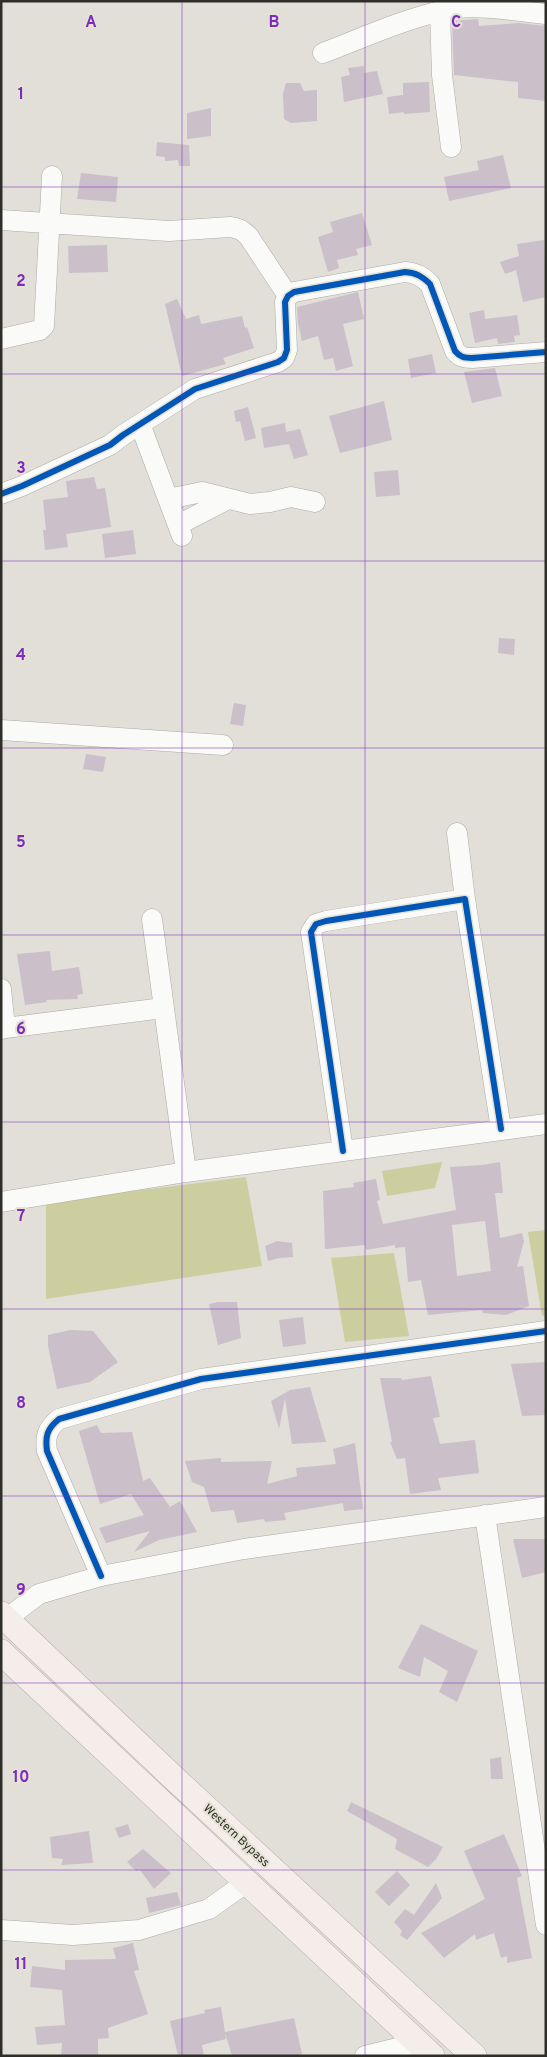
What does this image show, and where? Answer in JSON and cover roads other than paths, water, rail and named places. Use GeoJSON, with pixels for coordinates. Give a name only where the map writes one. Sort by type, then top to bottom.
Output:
{"type":"FeatureCollection","features":[{"type":"Feature","properties":{"kind":"main road","name":"Western Bypass"},"geometry":{"type":"LineString","coordinates":[[3,1616],[184,1788],[474,2056]]}},
{"type":"Feature","properties":{"kind":"main road","name":"Western Bypass"},"geometry":{"type":"LineString","coordinates":[[1,1652],[425,2049]]}},
{"type":"Feature","properties":{"kind":"street"},"geometry":{"type":"LineString","coordinates":[[324,53],[389,26],[450,9],[475,8],[546,14]]}},
{"type":"Feature","properties":{"kind":"street"},"geometry":{"type":"LineString","coordinates":[[440,12],[442,75],[451,147]]}},
{"type":"Feature","properties":{"kind":"street"},"geometry":{"type":"LineString","coordinates":[[1,339],[40,330],[44,326],[52,176]]}},
{"type":"Feature","properties":{"kind":"street"},"geometry":{"type":"LineString","coordinates":[[1,220],[168,231],[237,228],[244,231],[249,237],[288,296]]}},
{"type":"Feature","properties":{"kind":"street"},"geometry":{"type":"LineString","coordinates":[[1,494],[110,445],[196,389],[278,362],[284,358],[288,350],[285,302],[288,296],[294,292],[404,272],[414,273],[422,276],[430,284],[455,351],[464,358],[546,352]]}},
{"type":"Feature","properties":{"kind":"street"},"geometry":{"type":"LineString","coordinates":[[140,424],[180,531],[228,499]]}},
{"type":"Feature","properties":{"kind":"street"},"geometry":{"type":"LineString","coordinates":[[168,499],[202,492],[250,504],[291,498],[315,502]]}},
{"type":"Feature","properties":{"kind":"street"},"geometry":{"type":"LineString","coordinates":[[1,730],[223,745]]}},
{"type":"Feature","properties":{"kind":"street"},"geometry":{"type":"LineString","coordinates":[[457,833],[465,899],[501,1130]]}},
{"type":"Feature","properties":{"kind":"street"},"geometry":{"type":"LineString","coordinates":[[342,1151],[311,932],[316,924],[326,921],[465,899]]}},
{"type":"Feature","properties":{"kind":"street"},"geometry":{"type":"LineString","coordinates":[[152,919],[186,1172]]}},
{"type":"Feature","properties":{"kind":"street"},"geometry":{"type":"LineString","coordinates":[[1,989],[3,1029],[164,1008]]}},
{"type":"Feature","properties":{"kind":"street"},"geometry":{"type":"LineString","coordinates":[[1,1202],[186,1172],[546,1124]]}},
{"type":"Feature","properties":{"kind":"street"},"geometry":{"type":"LineString","coordinates":[[101,1576],[47,1451],[46,1439],[49,1427],[59,1419],[201,1379],[546,1331]]}},
{"type":"Feature","properties":{"kind":"street"},"geometry":{"type":"LineString","coordinates":[[3,1616],[39,1594],[101,1576],[244,1549],[546,1506]]}},
{"type":"Feature","properties":{"kind":"street"},"geometry":{"type":"LineString","coordinates":[[485,1515],[546,1925]]}},
{"type":"Feature","properties":{"kind":"street"},"geometry":{"type":"LineString","coordinates":[[1,1930],[73,1935],[139,1930],[208,1909],[247,1882]]}},
{"type":"Feature","properties":{"kind":"street"},"geometry":{"type":"LineString","coordinates":[[365,2056],[425,2049]]}}]}
